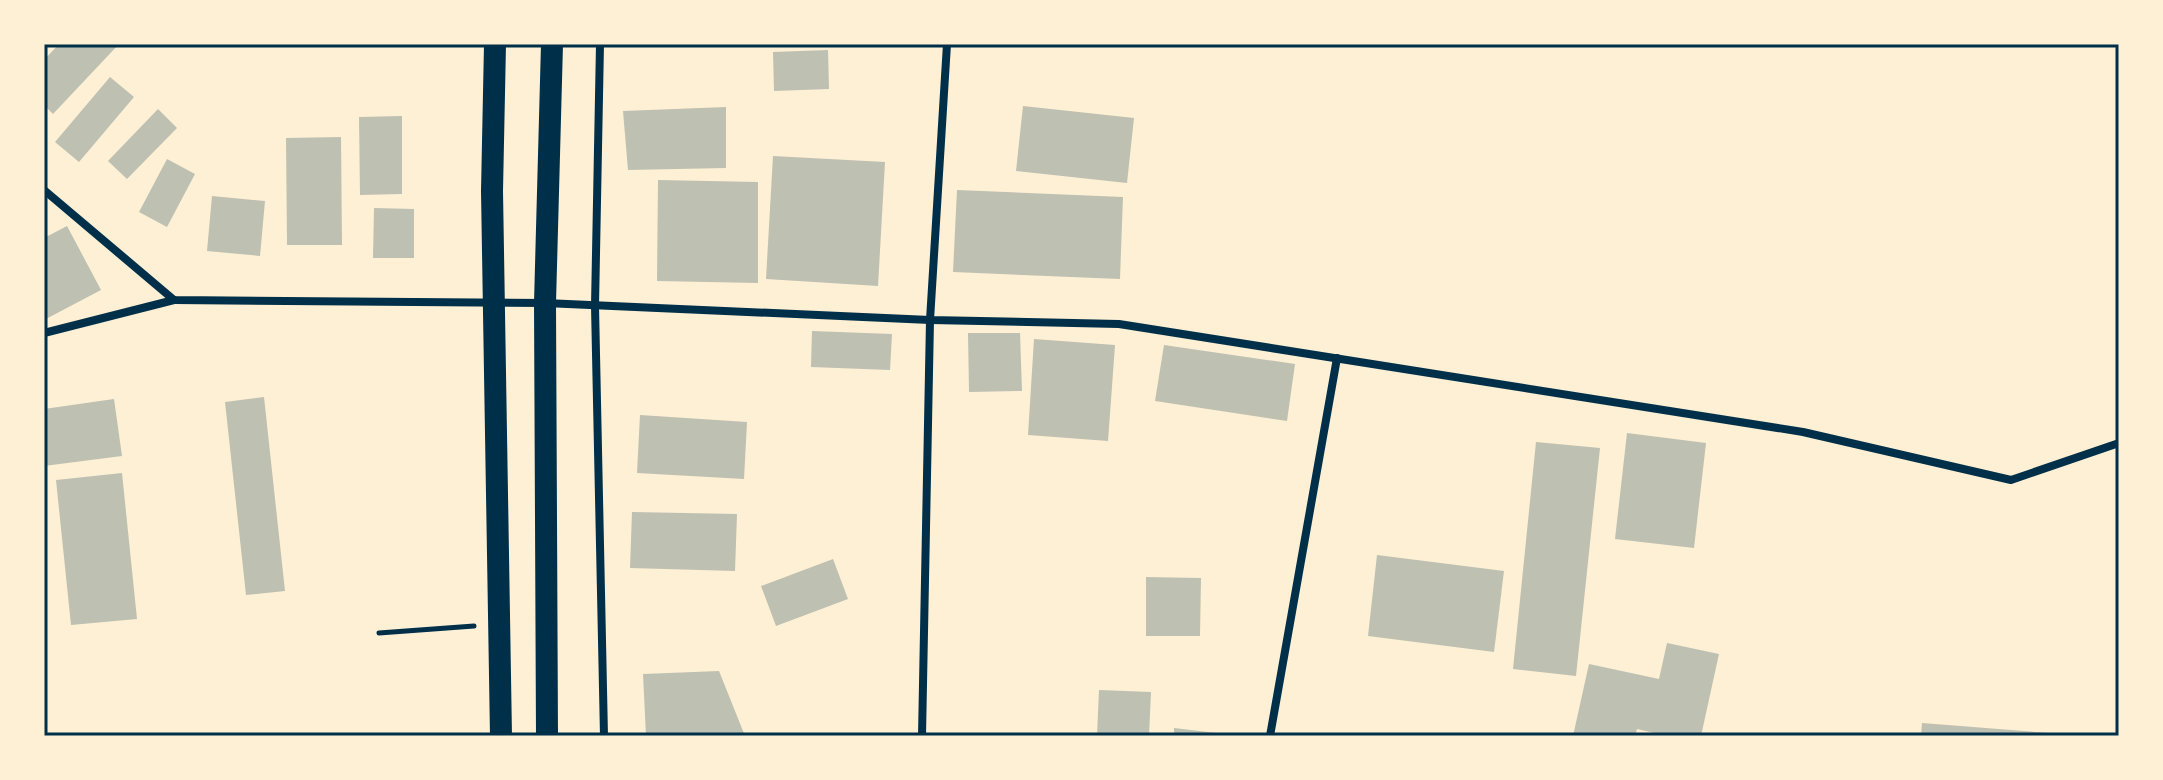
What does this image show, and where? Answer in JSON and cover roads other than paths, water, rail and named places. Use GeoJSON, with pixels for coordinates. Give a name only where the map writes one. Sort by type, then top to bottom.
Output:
{"type":"FeatureCollection","features":[{"type":"Feature","properties":{"kind":"highway"},"geometry":{"type":"LineString","coordinates":[[495,44],[492,191],[501,736]]}},
{"type":"Feature","properties":{"kind":"highway"},"geometry":{"type":"LineString","coordinates":[[547,736],[545,303],[552,44]]}},
{"type":"Feature","properties":{"kind":"street"},"geometry":{"type":"LineString","coordinates":[[600,44],[595,306],[604,736]]}},
{"type":"Feature","properties":{"kind":"street"},"geometry":{"type":"LineString","coordinates":[[922,736],[930,320],[947,44]]}},
{"type":"Feature","properties":{"kind":"street"},"geometry":{"type":"LineString","coordinates":[[44,190],[174,300]]}},
{"type":"Feature","properties":{"kind":"street"},"geometry":{"type":"LineString","coordinates":[[44,333],[174,300],[545,303],[930,320],[1119,324],[1803,432],[2011,480],[2119,443]]}},
{"type":"Feature","properties":{"kind":"street"},"geometry":{"type":"LineString","coordinates":[[1270,736],[1337,358]]}}]}
